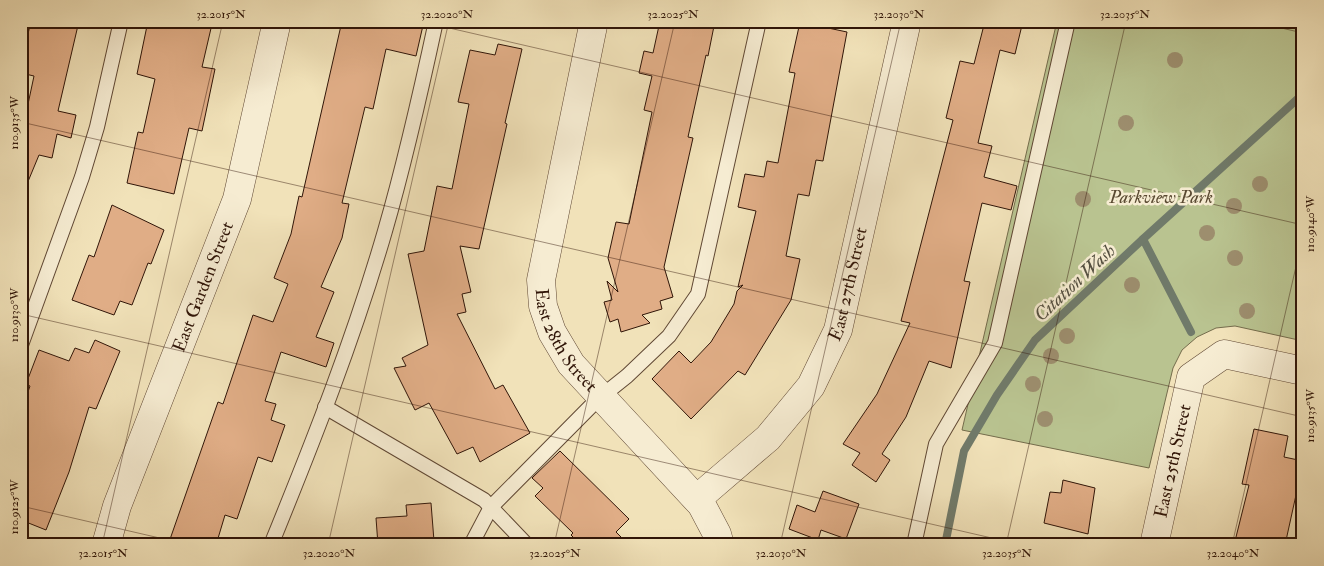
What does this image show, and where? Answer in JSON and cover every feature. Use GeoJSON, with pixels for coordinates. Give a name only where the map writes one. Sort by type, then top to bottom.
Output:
{"type":"FeatureCollection","features":[{"type":"Feature","properties":{"kind":"street","name":"East Garden Street"},"geometry":{"type":"LineString","coordinates":[[106,545],[116,506],[237,199],[277,21]]}},
{"type":"Feature","properties":{"kind":"street","name":"East 28th Street"},"geometry":{"type":"LineString","coordinates":[[594,21],[542,280],[543,306],[552,332],[571,364],[698,500],[717,534],[720,545]]}},
{"type":"Feature","properties":{"kind":"street","name":"East 27th Street"},"geometry":{"type":"LineString","coordinates":[[698,500],[768,438],[793,408],[811,386],[838,330],[907,21]]}},
{"type":"Feature","properties":{"kind":"street","name":"East 25th Street"},"geometry":{"type":"LineString","coordinates":[[1154,545],[1191,376],[1224,354],[1303,371]]}},
{"type":"Feature","properties":{"kind":"lane"},"geometry":{"type":"LineString","coordinates":[[21,345],[82,178],[97,127],[121,21]]}},
{"type":"Feature","properties":{"kind":"lane"},"geometry":{"type":"LineString","coordinates":[[272,545],[349,343],[385,231],[417,106],[436,21]]}},
{"type":"Feature","properties":{"kind":"lane"},"geometry":{"type":"LineString","coordinates":[[471,545],[491,507],[602,396],[628,376],[669,336],[698,294],[759,21]]}},
{"type":"Feature","properties":{"kind":"lane"},"geometry":{"type":"LineString","coordinates":[[914,545],[936,444],[995,343],[1068,21]]}},
{"type":"Feature","properties":{"kind":"lane"},"geometry":{"type":"LineString","coordinates":[[325,406],[484,500],[527,545]]}},
{"type":"Feature","properties":{"kind":"green space","name":"Parkview Park"},"geometry":{"type":"Polygon","coordinates":[[[1057,21],[1303,21],[1303,341],[1235,326],[1216,328],[1197,337],[1182,350],[1173,368],[1149,468],[962,430],[1057,21]]]}},
{"type":"Feature","properties":{"kind":"building"},"geometry":{"type":"Polygon","coordinates":[[[31,21],[79,21],[58,111],[76,115],[71,138],[57,134],[52,158],[39,155],[22,196],[21,137],[34,76],[21,73],[21,64],[31,21]]]}},
{"type":"Feature","properties":{"kind":"building"},"geometry":{"type":"Polygon","coordinates":[[[148,21],[201,21],[212,24],[202,67],[215,69],[202,131],[189,128],[174,194],[127,183],[138,132],[143,133],[155,79],[137,74],[148,21]]]}},
{"type":"Feature","properties":{"kind":"building"},"geometry":{"type":"Polygon","coordinates":[[[342,21],[424,21],[416,56],[386,49],[373,109],[365,107],[342,203],[349,204],[342,238],[321,287],[334,292],[316,337],[334,343],[326,367],[281,352],[265,401],[276,404],[271,420],[285,425],[272,462],[258,457],[237,519],[225,515],[216,545],[168,545],[218,402],[223,404],[253,315],[273,322],[288,284],[274,278],[291,234],[299,196],[302,197],[342,21]]]}},
{"type":"Feature","properties":{"kind":"building"},"geometry":{"type":"Polygon","coordinates":[[[660,21],[715,21],[688,137],[693,138],[664,267],[673,297],[660,301],[662,309],[642,315],[650,323],[621,332],[618,319],[610,322],[604,302],[612,300],[607,281],[618,292],[608,258],[616,222],[629,224],[652,112],[644,110],[652,76],[639,73],[644,51],[653,53],[660,21]]]}},
{"type":"Feature","properties":{"kind":"building"},"geometry":{"type":"Polygon","coordinates":[[[985,21],[1023,21],[1015,54],[1000,50],[978,143],[992,146],[984,177],[1017,186],[1011,210],[982,203],[964,281],[970,282],[951,368],[929,361],[906,417],[882,454],[890,460],[876,482],[852,465],[860,453],[843,444],[877,394],[910,323],[901,321],[953,120],[946,118],[960,61],[974,64],[985,21]]]}},
{"type":"Feature","properties":{"kind":"building"},"geometry":{"type":"Polygon","coordinates":[[[800,22],[847,32],[823,161],[816,160],[809,196],[798,194],[786,256],[800,259],[791,300],[745,375],[738,371],[691,419],[652,379],[679,351],[691,363],[711,342],[734,304],[737,291],[743,285],[738,287],[756,211],[738,207],[745,174],[764,177],[767,161],[778,163],[795,73],[789,72],[800,22]]]}},
{"type":"Feature","properties":{"kind":"building"},"geometry":{"type":"Polygon","coordinates":[[[498,44],[522,49],[479,249],[460,246],[471,292],[462,294],[466,312],[457,314],[495,389],[503,385],[530,433],[480,462],[473,447],[457,454],[429,403],[415,410],[394,368],[406,366],[402,358],[428,345],[408,254],[424,251],[437,186],[452,189],[469,104],[458,102],[470,50],[495,55],[498,44]]]}},
{"type":"Feature","properties":{"kind":"building"},"geometry":{"type":"Polygon","coordinates":[[[112,205],[164,230],[151,264],[148,263],[132,305],[120,301],[114,315],[72,300],[89,255],[94,257],[112,205]]]}},
{"type":"Feature","properties":{"kind":"building"},"geometry":{"type":"Polygon","coordinates":[[[95,340],[120,351],[96,409],[89,407],[69,472],[46,530],[21,520],[21,412],[30,386],[26,384],[39,350],[69,361],[75,348],[89,353],[95,340]]]}},
{"type":"Feature","properties":{"kind":"building"},"geometry":{"type":"Polygon","coordinates":[[[1254,429],[1288,436],[1284,457],[1303,461],[1303,484],[1300,496],[1296,495],[1285,545],[1234,545],[1249,485],[1242,484],[1254,429]]]}},
{"type":"Feature","properties":{"kind":"building"},"geometry":{"type":"Polygon","coordinates":[[[560,451],[629,519],[616,532],[629,545],[581,545],[571,535],[573,533],[535,496],[543,488],[532,478],[560,451]]]}},
{"type":"Feature","properties":{"kind":"building"},"geometry":{"type":"Polygon","coordinates":[[[1063,480],[1095,488],[1088,534],[1044,523],[1050,492],[1061,493],[1063,480]]]}},
{"type":"Feature","properties":{"kind":"building"},"geometry":{"type":"Polygon","coordinates":[[[823,491],[859,504],[846,539],[821,530],[818,540],[789,529],[797,505],[815,512],[823,491]]]}},
{"type":"Feature","properties":{"kind":"building"},"geometry":{"type":"Polygon","coordinates":[[[431,503],[434,541],[420,542],[420,545],[378,545],[376,518],[407,516],[406,505],[431,503]]]}},
{"type":"Feature","properties":{"kind":"waterway","name":"Citation Wash"},"geometry":{"type":"LineString","coordinates":[[945,545],[964,451],[997,395],[1035,340],[1303,94]]}},
{"type":"Feature","properties":{"kind":"waterway"},"geometry":{"type":"LineString","coordinates":[[1143,239],[1191,332]]}}]}
